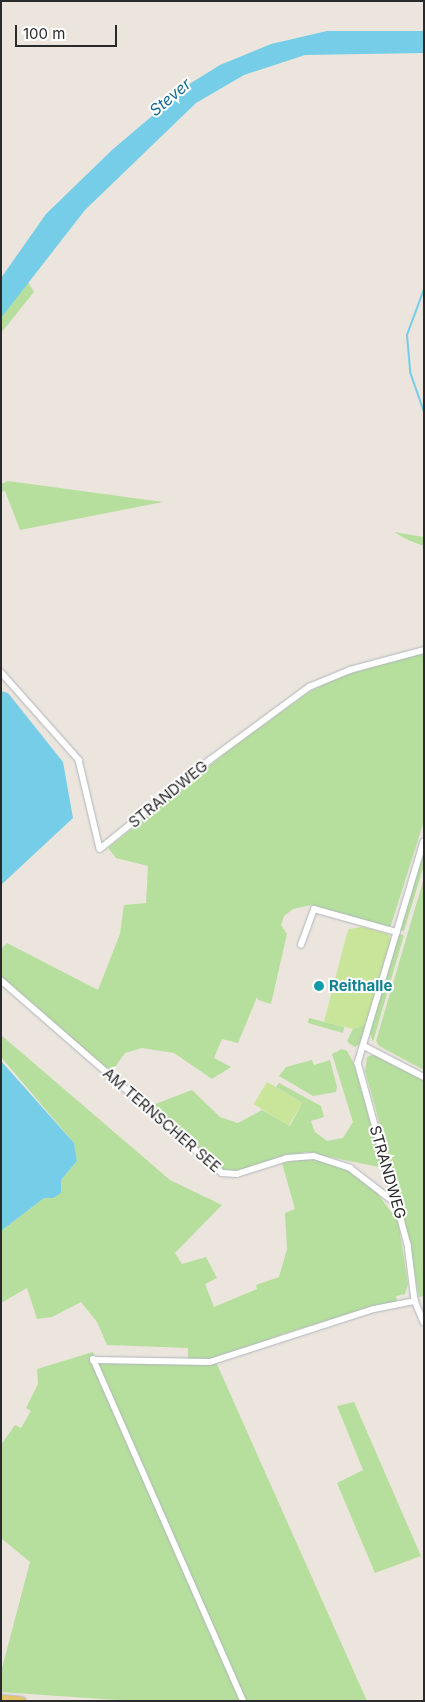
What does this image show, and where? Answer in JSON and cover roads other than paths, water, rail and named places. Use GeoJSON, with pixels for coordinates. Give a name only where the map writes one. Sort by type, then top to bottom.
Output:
{"type":"FeatureCollection","features":[{"type":"Feature","properties":{"kind":"main road"},"geometry":{"type":"LineString","coordinates":[[1,1699],[21,1701]]}},
{"type":"Feature","properties":{"kind":"street","name":"STRANDWEG"},"geometry":{"type":"LineString","coordinates":[[1,672],[79,760],[100,850],[210,760],[309,687],[350,670],[424,650]]}},
{"type":"Feature","properties":{"kind":"street","name":"STRANDWEG"},"geometry":{"type":"LineString","coordinates":[[424,842],[358,1063],[408,1244],[415,1301],[424,1322]]}},
{"type":"Feature","properties":{"kind":"street"},"geometry":{"type":"LineString","coordinates":[[301,945],[314,909],[396,932]]}},
{"type":"Feature","properties":{"kind":"street","name":"AM TERNSCHER SEE"},"geometry":{"type":"LineString","coordinates":[[1,980],[222,1173],[238,1174],[287,1158],[314,1156],[350,1168],[398,1205]]}},
{"type":"Feature","properties":{"kind":"street"},"geometry":{"type":"LineString","coordinates":[[364,1046],[424,1077]]}},
{"type":"Feature","properties":{"kind":"street"},"geometry":{"type":"LineString","coordinates":[[243,1700],[93,1360],[210,1362],[374,1309],[415,1301]]}},
{"type":"Feature","properties":{"kind":"water"},"geometry":{"type":"Polygon","coordinates":[[[327,31],[424,31],[424,53],[305,55],[244,75],[196,103],[85,210],[1,318],[1,278],[46,214],[112,150],[191,83],[220,65],[271,44],[327,31]]]}},
{"type":"Feature","properties":{"kind":"water"},"geometry":{"type":"Polygon","coordinates":[[[1,691],[8,693],[63,762],[73,818],[1,885],[1,691]]]}},
{"type":"Feature","properties":{"kind":"water"},"geometry":{"type":"Polygon","coordinates":[[[1,1061],[74,1143],[77,1161],[61,1180],[61,1193],[53,1198],[44,1198],[1,1231],[1,1061]]]}},
{"type":"Feature","properties":{"kind":"waterway"},"geometry":{"type":"LineString","coordinates":[[424,289],[407,335],[410,372],[424,412]]}},
{"type":"Feature","properties":{"kind":"place","name":"Reithalle"},"geometry":{"type":"Point","coordinates":[319,986]}},
{"type":"Feature","properties":{"kind":"water label","name":"Stever"},"geometry":{"type":"Point","coordinates":[170,97]}}]}
